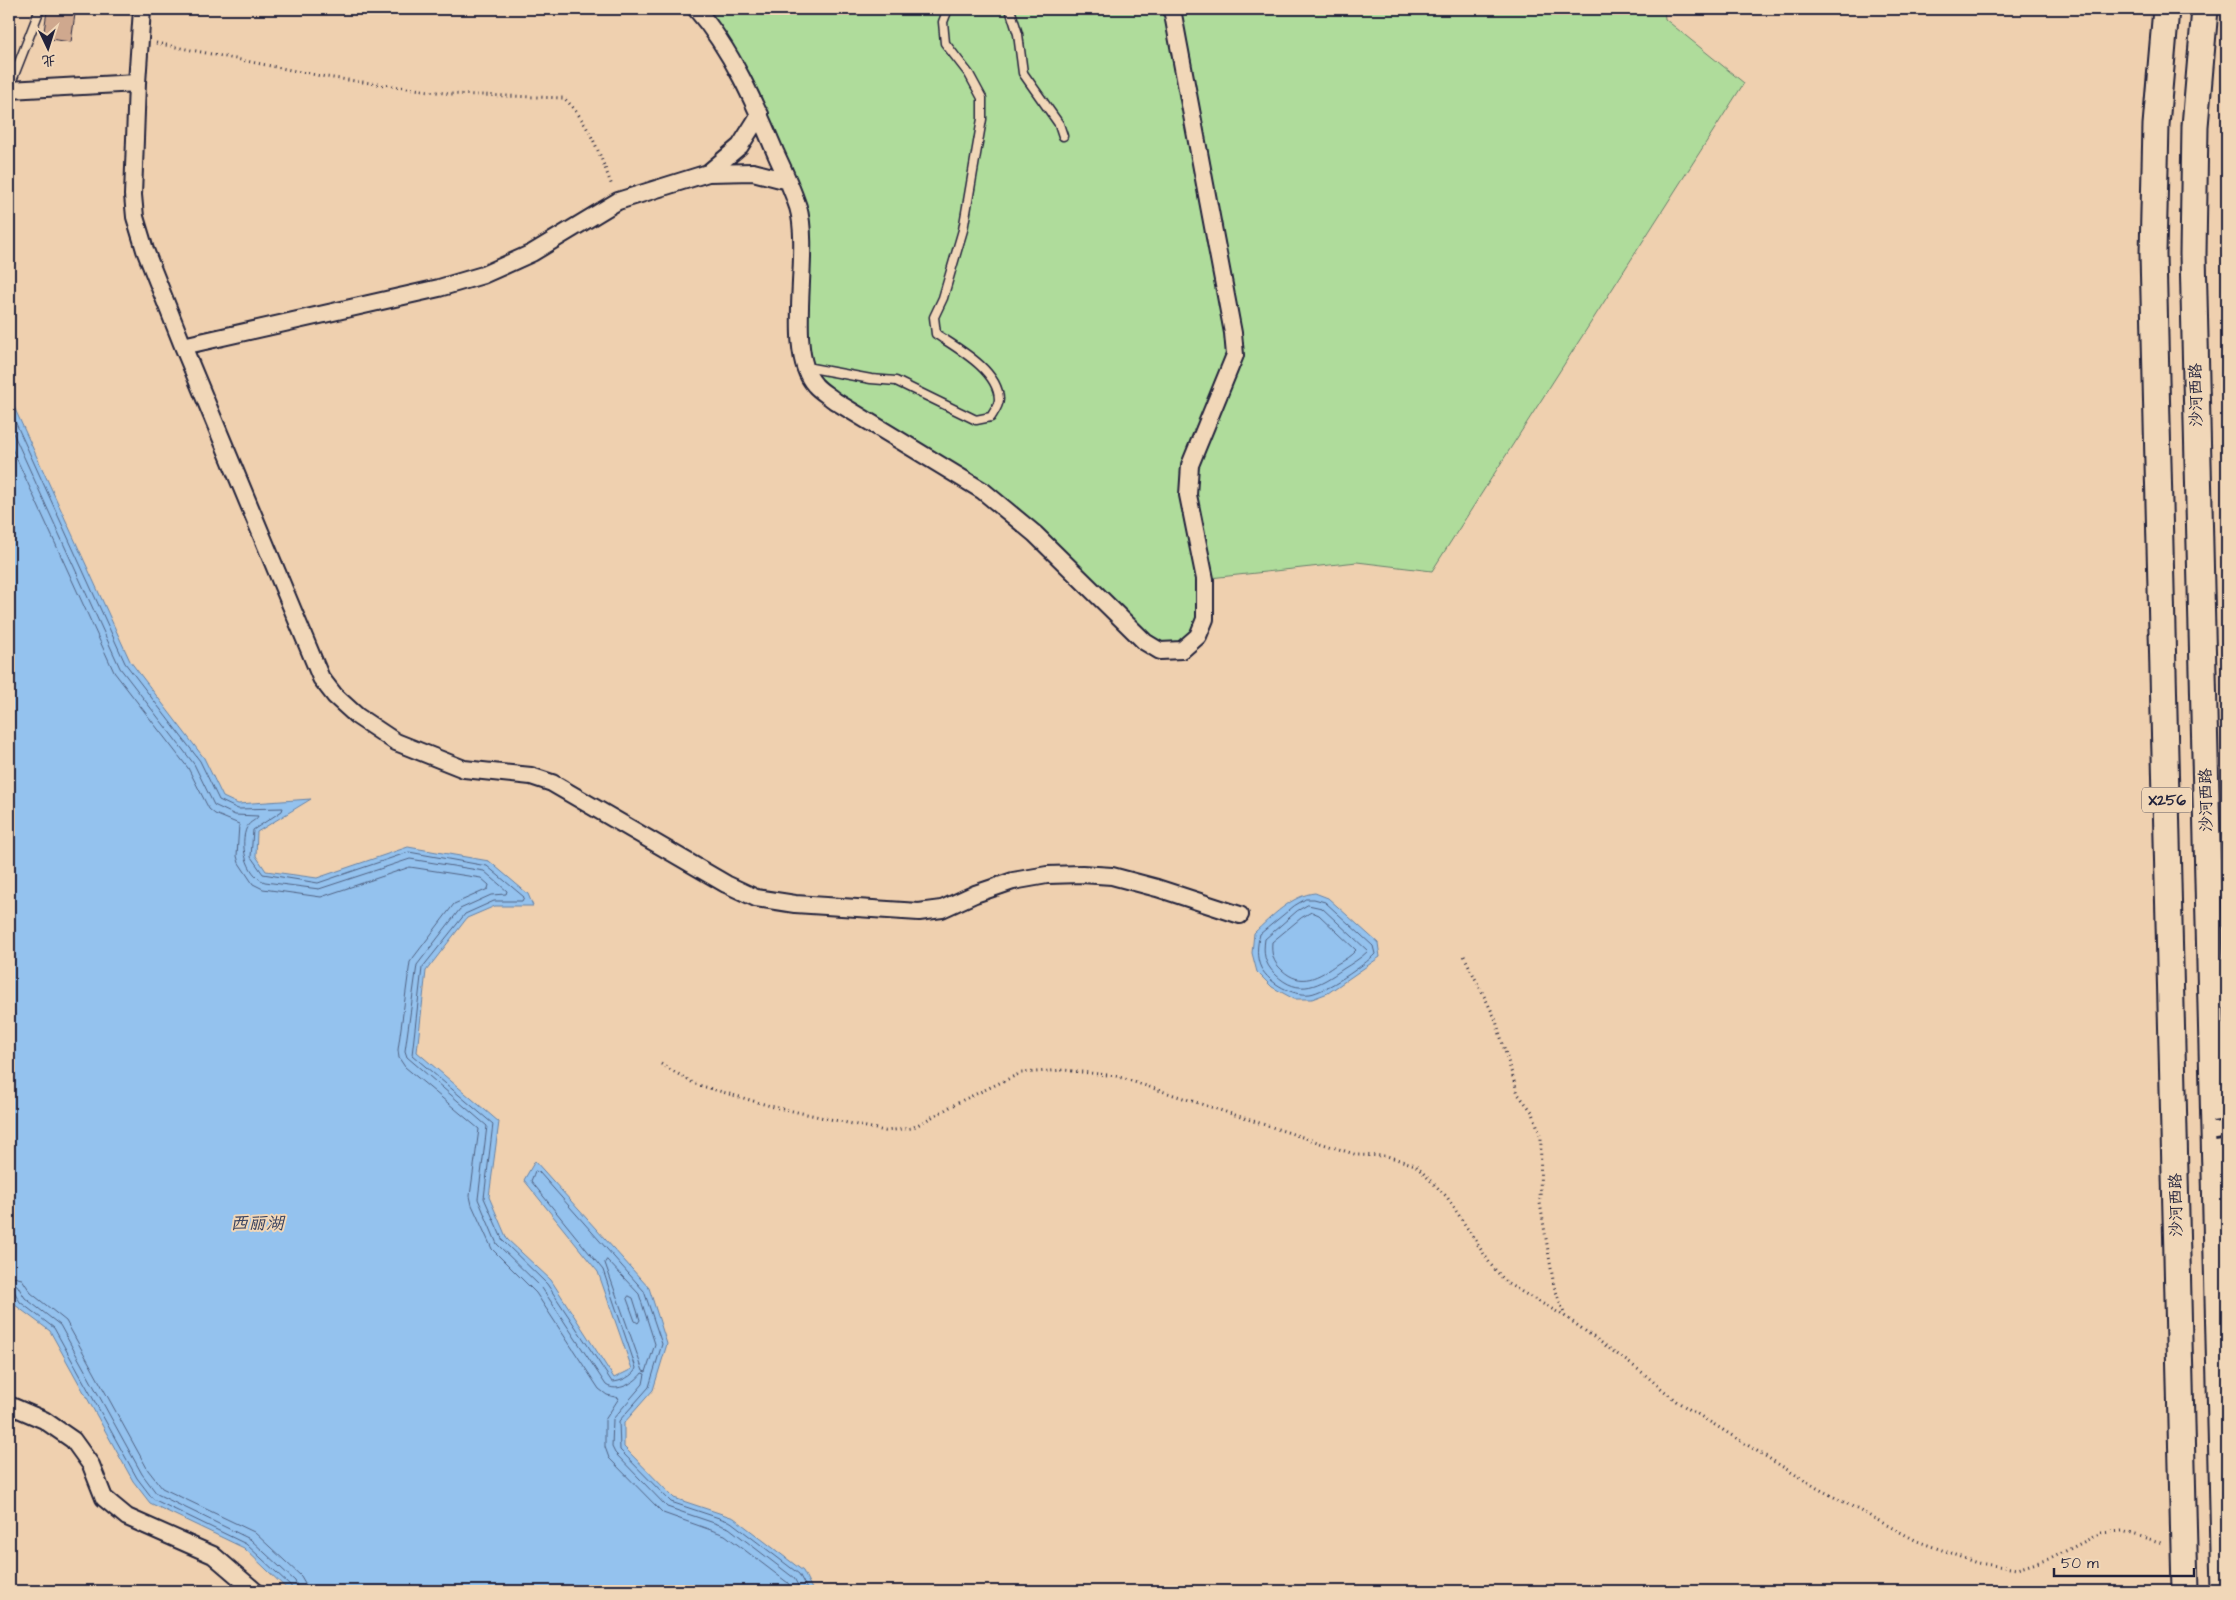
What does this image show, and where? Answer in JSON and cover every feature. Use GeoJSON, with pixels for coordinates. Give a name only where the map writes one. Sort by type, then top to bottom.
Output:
{"type":"FeatureCollection","features":[{"type":"Feature","properties":{"kind":"main road","name":"沙河西路"},"geometry":{"type":"LineString","coordinates":[[2166,9],[2156,124],[2153,254],[2185,1591]]}},
{"type":"Feature","properties":{"kind":"main road","name":"沙河西路"},"geometry":{"type":"LineString","coordinates":[[2205,9],[2195,126],[2192,254],[2220,1130],[2225,1591]]}},
{"type":"Feature","properties":{"kind":"street"},"geometry":{"type":"LineString","coordinates":[[142,9],[133,195],[135,217],[145,250],[321,678],[335,696],[357,716],[396,742],[464,770],[530,776],[552,783],[726,884],[756,898],[795,904],[919,912],[942,909],[975,894],[1013,882],[1047,875],[1082,874],[1112,876],[1157,888],[1240,915]]}},
{"type":"Feature","properties":{"kind":"street"},"geometry":{"type":"LineString","coordinates":[[696,9],[723,45],[760,114],[798,208],[803,252],[800,338],[804,366],[814,385],[835,401],[983,491],[1035,534],[1145,642],[1160,651],[1182,650],[1198,636],[1205,619],[1205,579],[1188,495],[1190,465],[1235,355],[1234,333],[1172,9]]}},
{"type":"Feature","properties":{"kind":"street"},"geometry":{"type":"LineString","coordinates":[[9,89],[137,84]]}},
{"type":"Feature","properties":{"kind":"street"},"geometry":{"type":"LineString","coordinates":[[708,172],[740,146],[760,114]]}},
{"type":"Feature","properties":{"kind":"street"},"geometry":{"type":"LineString","coordinates":[[183,346],[430,290],[483,275],[532,253],[618,201],[708,172],[753,172],[788,181]]}},
{"type":"Feature","properties":{"kind":"street"},"geometry":{"type":"LineString","coordinates":[[9,1405],[44,1420],[73,1440],[91,1465],[104,1498],[127,1518],[214,1555],[256,1591]]}},
{"type":"Feature","properties":{"kind":"lane"},"geometry":{"type":"LineString","coordinates":[[9,89],[40,9]]}},
{"type":"Feature","properties":{"kind":"lane"},"geometry":{"type":"LineString","coordinates":[[804,366],[871,380],[896,381],[976,420],[991,417],[999,401],[997,389],[979,362],[936,334],[934,317],[943,298],[963,230],[982,119],[982,98],[969,74],[944,43],[943,22],[948,9]]}},
{"type":"Feature","properties":{"kind":"lane"},"geometry":{"type":"LineString","coordinates":[[1010,9],[1018,34],[1023,73],[1059,124],[1063,136]]}},
{"type":"Feature","properties":{"kind":"path"},"geometry":{"type":"LineString","coordinates":[[140,40],[326,76],[442,93],[564,98],[577,111],[595,144],[618,201]]}},
{"type":"Feature","properties":{"kind":"path"},"geometry":{"type":"LineString","coordinates":[[1464,956],[1495,1018],[1518,1094],[1533,1113],[1541,1138],[1540,1203],[1554,1286],[1566,1317]]}},
{"type":"Feature","properties":{"kind":"path"},"geometry":{"type":"LineString","coordinates":[[661,1064],[695,1084],[774,1107],[885,1131],[912,1128],[963,1100],[1022,1073],[1064,1070],[1116,1076],[1357,1155],[1387,1156],[1415,1166],[1446,1197],[1491,1264],[1508,1284],[1566,1317],[1643,1372],[1676,1401],[1817,1488],[1926,1544],[1978,1563],[2017,1569],[2052,1558],[2101,1533],[2122,1531],[2185,1549]]}},
{"type":"Feature","properties":{"kind":"green space"},"geometry":{"type":"Polygon","coordinates":[[[701,9],[1664,9],[1665,19],[1744,83],[1432,571],[1357,562],[1201,579],[1200,616],[1194,632],[1181,645],[1161,647],[1038,531],[818,382],[808,365],[802,207],[701,9]]]}},
{"type":"Feature","properties":{"kind":"water","name":"西丽湖"},"geometry":{"type":"Polygon","coordinates":[[[9,396],[130,661],[204,758],[223,797],[238,804],[311,799],[257,832],[256,856],[266,871],[317,878],[408,847],[489,861],[528,894],[533,906],[495,906],[467,918],[426,971],[417,1052],[499,1122],[489,1197],[507,1239],[551,1280],[614,1378],[632,1369],[598,1272],[524,1180],[535,1161],[649,1288],[667,1344],[653,1390],[624,1423],[624,1447],[674,1498],[734,1518],[803,1571],[813,1591],[289,1591],[244,1548],[150,1503],[133,1481],[50,1331],[15,1305],[9,1289],[9,396]]]}},
{"type":"Feature","properties":{"kind":"water"},"geometry":{"type":"Polygon","coordinates":[[[1315,893],[1328,898],[1378,943],[1380,957],[1328,993],[1312,999],[1294,999],[1272,987],[1257,972],[1252,953],[1254,933],[1290,902],[1315,893]]]}},
{"type":"Feature","properties":{"kind":"building"},"geometry":{"type":"Polygon","coordinates":[[[47,11],[75,14],[71,42],[43,38],[47,11]]]}}]}
